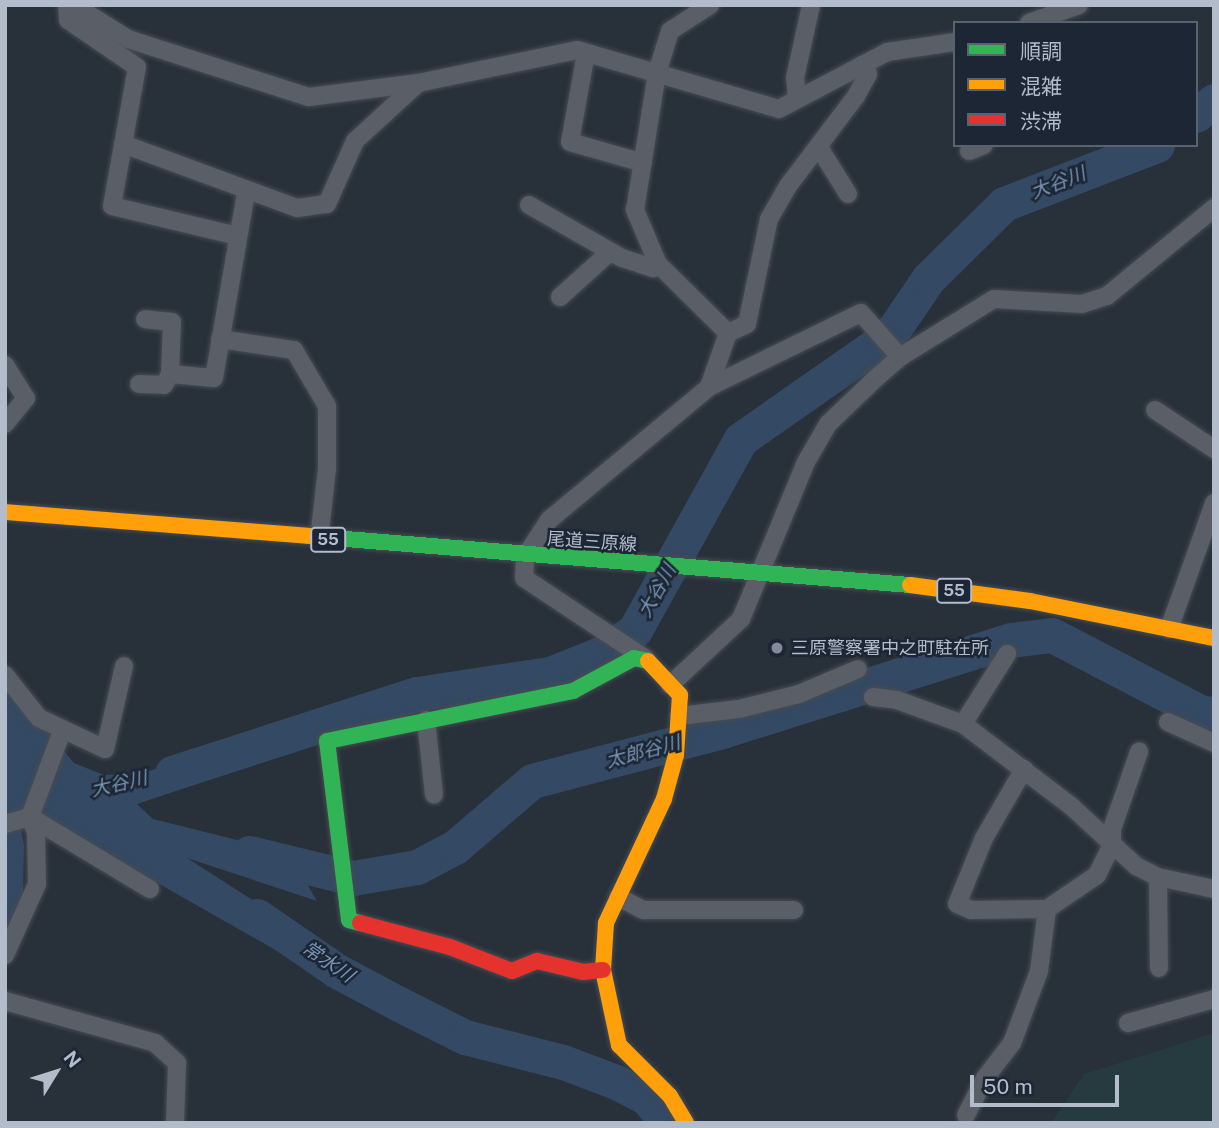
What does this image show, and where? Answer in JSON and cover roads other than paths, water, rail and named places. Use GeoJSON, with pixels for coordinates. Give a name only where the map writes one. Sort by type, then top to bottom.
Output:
{"type":"FeatureCollection","features":[{"type":"Feature","properties":{"kind":"street"},"geometry":{"type":"LineString","coordinates":[[67,5],[68,20],[137,67],[112,206],[237,236]]}},
{"type":"Feature","properties":{"kind":"street"},"geometry":{"type":"LineString","coordinates":[[74,5],[128,39],[309,97],[418,83],[578,50],[779,109],[862,65],[899,49],[953,42]]}},
{"type":"Feature","properties":{"kind":"street"},"geometry":{"type":"LineString","coordinates":[[710,5],[670,31],[657,73],[635,210],[659,264],[727,333]]}},
{"type":"Feature","properties":{"kind":"street"},"geometry":{"type":"LineString","coordinates":[[797,99],[795,78],[811,5]]}},
{"type":"Feature","properties":{"kind":"street"},"geometry":{"type":"LineString","coordinates":[[1049,15],[1079,5]]}},
{"type":"Feature","properties":{"kind":"street"},"geometry":{"type":"LineString","coordinates":[[586,53],[570,142],[643,163]]}},
{"type":"Feature","properties":{"kind":"street"},"geometry":{"type":"LineString","coordinates":[[709,387],[727,333],[747,324],[769,219],[788,186],[820,149],[868,74],[862,65]]}},
{"type":"Feature","properties":{"kind":"street"},"geometry":{"type":"LineString","coordinates":[[123,144],[246,193],[297,208],[327,204],[355,141],[418,83]]}},
{"type":"Feature","properties":{"kind":"street"},"geometry":{"type":"LineString","coordinates":[[820,149],[848,194]]}},
{"type":"Feature","properties":{"kind":"street"},"geometry":{"type":"LineString","coordinates":[[170,374],[214,378],[246,193]]}},
{"type":"Feature","properties":{"kind":"street"},"geometry":{"type":"LineString","coordinates":[[528,205],[610,252],[653,268],[659,264]]}},
{"type":"Feature","properties":{"kind":"street"},"geometry":{"type":"LineString","coordinates":[[670,685],[741,619],[763,574],[806,461],[828,424],[900,357],[994,299],[1082,304],[1107,296],[1214,208]]}},
{"type":"Feature","properties":{"kind":"street"},"geometry":{"type":"LineString","coordinates":[[560,297],[610,252]]}},
{"type":"Feature","properties":{"kind":"street"},"geometry":{"type":"LineString","coordinates":[[686,1123],[670,1096],[619,1045],[603,970],[606,923],[664,799],[676,755],[680,695],[646,659],[597,629],[524,578],[525,557],[549,520],[709,387],[861,313],[900,357]]}},
{"type":"Feature","properties":{"kind":"street"},"geometry":{"type":"LineString","coordinates":[[139,384],[164,385],[170,374],[172,322],[145,319]]}},
{"type":"Feature","properties":{"kind":"street"},"geometry":{"type":"LineString","coordinates":[[220,339],[294,350],[327,406],[327,469],[319,539]]}},
{"type":"Feature","properties":{"kind":"street"},"geometry":{"type":"LineString","coordinates":[[5,365],[26,398],[5,424]]}},
{"type":"Feature","properties":{"kind":"street"},"geometry":{"type":"LineString","coordinates":[[1156,410],[1214,449]]}},
{"type":"Feature","properties":{"kind":"street"},"geometry":{"type":"LineString","coordinates":[[1169,629],[1214,503]]}},
{"type":"Feature","properties":{"kind":"street","name":"尾道三原線"},"geometry":{"type":"LineString","coordinates":[[5,512],[525,557],[925,586],[1030,601],[1214,638]]}},
{"type":"Feature","properties":{"kind":"street"},"geometry":{"type":"LineString","coordinates":[[963,724],[1007,654]]}},
{"type":"Feature","properties":{"kind":"street"},"geometry":{"type":"LineString","coordinates":[[603,970],[583,972],[537,961],[512,971],[450,947],[349,920],[327,741],[573,691],[634,658],[646,659]]}},
{"type":"Feature","properties":{"kind":"street"},"geometry":{"type":"LineString","coordinates":[[5,675],[39,718],[62,732],[105,749],[124,666]]}},
{"type":"Feature","properties":{"kind":"street"},"geometry":{"type":"LineString","coordinates":[[679,722],[787,697],[858,669]]}},
{"type":"Feature","properties":{"kind":"street"},"geometry":{"type":"LineString","coordinates":[[873,697],[897,700],[963,724],[1024,769],[1136,866],[1158,877],[1214,889]]}},
{"type":"Feature","properties":{"kind":"street"},"geometry":{"type":"LineString","coordinates":[[426,720],[434,795]]}},
{"type":"Feature","properties":{"kind":"street"},"geometry":{"type":"LineString","coordinates":[[1168,722],[1214,743]]}},
{"type":"Feature","properties":{"kind":"street"},"geometry":{"type":"LineString","coordinates":[[5,955],[37,884],[36,832],[30,817],[62,732]]}},
{"type":"Feature","properties":{"kind":"street"},"geometry":{"type":"LineString","coordinates":[[1024,769],[984,838],[957,904],[971,910],[1047,909],[1097,875],[1112,844],[1112,829],[1139,752]]}},
{"type":"Feature","properties":{"kind":"street"},"geometry":{"type":"LineString","coordinates":[[5,824],[30,817],[150,889]]}},
{"type":"Feature","properties":{"kind":"street"},"geometry":{"type":"LineString","coordinates":[[1158,877],[1159,968]]}},
{"type":"Feature","properties":{"kind":"street"},"geometry":{"type":"LineString","coordinates":[[618,897],[644,910],[794,910]]}},
{"type":"Feature","properties":{"kind":"street"},"geometry":{"type":"LineString","coordinates":[[966,1115],[985,1078],[1012,1044],[1039,971],[1047,909]]}},
{"type":"Feature","properties":{"kind":"street"},"geometry":{"type":"LineString","coordinates":[[1128,1023],[1214,999]]}},
{"type":"Feature","properties":{"kind":"street"},"geometry":{"type":"LineString","coordinates":[[5,1001],[155,1043],[177,1063],[175,1123]]}},
{"type":"Feature","properties":{"kind":"water"},"geometry":{"type":"Polygon","coordinates":[[[5,681],[74,763],[104,775],[138,774],[214,752],[226,774],[137,804],[153,819],[289,853],[317,901],[187,858],[304,933],[286,956],[66,831],[18,810],[24,846],[23,894],[6,941],[5,681]]]}},
{"type":"Feature","properties":{"kind":"waterway","name":"大谷川"},"geometry":{"type":"LineString","coordinates":[[1198,113],[1214,101]]}},
{"type":"Feature","properties":{"kind":"waterway","name":"大谷川"},"geometry":{"type":"LineString","coordinates":[[172,773],[417,694],[550,674],[605,652],[635,630],[741,439],[890,335],[928,279],[1004,204],[1152,147]]}},
{"type":"Feature","properties":{"kind":"waterway","name":"太郎谷川"},"geometry":{"type":"LineString","coordinates":[[249,853],[353,878],[417,867],[455,847],[532,781],[719,732],[1011,640],[1052,635],[1202,713],[1214,714]]}},
{"type":"Feature","properties":{"kind":"waterway","name":"常水川"},"geometry":{"type":"LineString","coordinates":[[257,916],[337,971],[401,1005],[465,1037],[563,1062],[616,1082],[646,1097],[668,1123]]}},
{"type":"Feature","properties":{"kind":"place","name":"三原警察署中之町駐在所"},"geometry":{"type":"Point","coordinates":[777,648]}}]}
